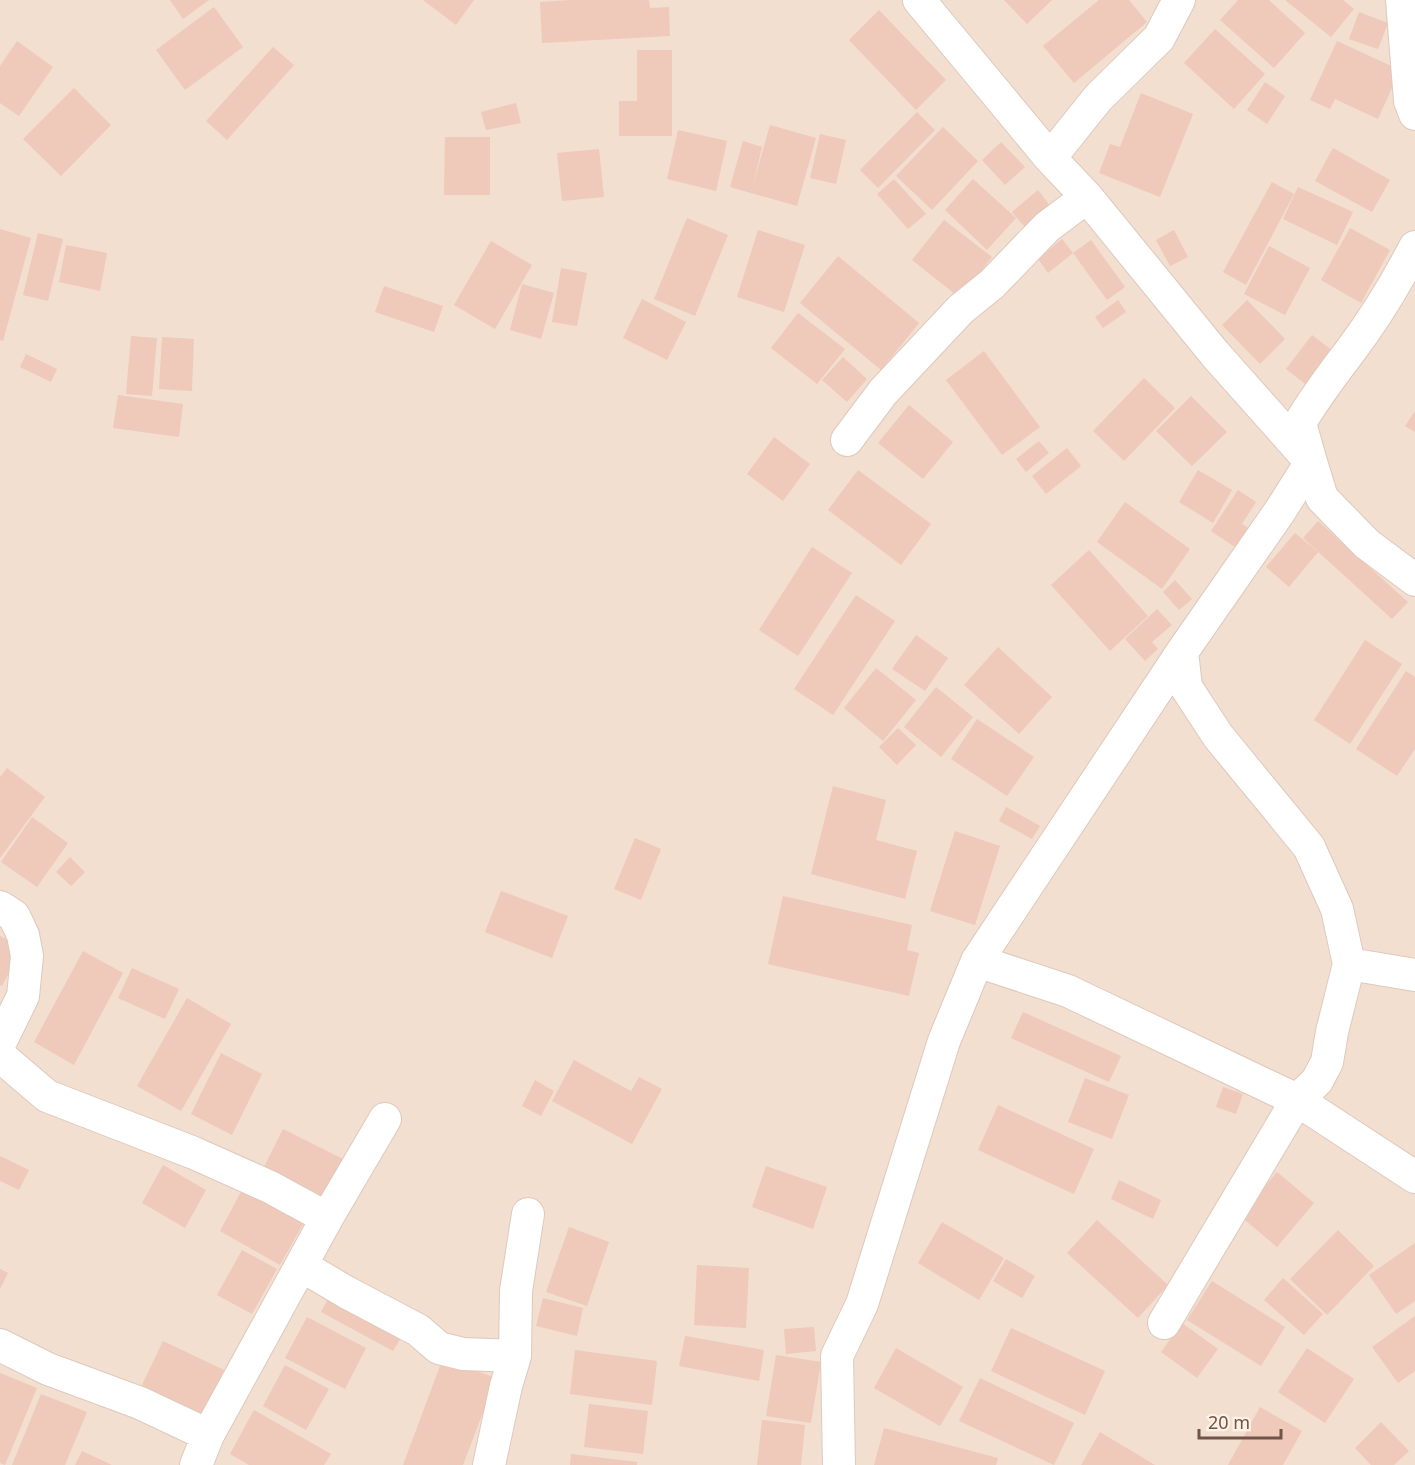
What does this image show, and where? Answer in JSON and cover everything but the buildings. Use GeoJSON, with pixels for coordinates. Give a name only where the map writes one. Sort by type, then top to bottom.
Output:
{"type":"FeatureCollection","features":[{"type":"Feature","properties":{"kind":"street"},"geometry":{"type":"LineString","coordinates":[[919,0],[1050,158],[1087,197],[1215,354],[1311,462]]}},
{"type":"Feature","properties":{"kind":"street"},"geometry":{"type":"LineString","coordinates":[[1050,158],[1098,98],[1159,38],[1179,0]]}},
{"type":"Feature","properties":{"kind":"street"},"geometry":{"type":"LineString","coordinates":[[1402,0],[1410,101],[1415,114]]}},
{"type":"Feature","properties":{"kind":"street"},"geometry":{"type":"LineString","coordinates":[[847,440],[883,392],[961,309],[992,284],[1047,227],[1087,197]]}},
{"type":"Feature","properties":{"kind":"street"},"geometry":{"type":"LineString","coordinates":[[1415,247],[1353,348],[1314,398],[1300,423],[1322,498],[1367,544],[1415,580]]}},
{"type":"Feature","properties":{"kind":"street"},"geometry":{"type":"LineString","coordinates":[[839,1465],[837,1356],[862,1304],[944,1041],[977,962],[1311,462]]}},
{"type":"Feature","properties":{"kind":"street"},"geometry":{"type":"LineString","coordinates":[[1164,1323],[1297,1100],[1317,1080],[1327,1062],[1349,964],[1337,909],[1309,847],[1218,736],[1192,697],[1186,687],[1182,652]]}},
{"type":"Feature","properties":{"kind":"street"},"geometry":{"type":"LineString","coordinates":[[0,907],[14,916],[23,935],[27,956],[23,996],[0,1043]]}},
{"type":"Feature","properties":{"kind":"street"},"geometry":{"type":"LineString","coordinates":[[977,962],[1068,991],[1297,1100],[1415,1178]]}},
{"type":"Feature","properties":{"kind":"street"},"geometry":{"type":"LineString","coordinates":[[1349,964],[1415,975]]}},
{"type":"Feature","properties":{"kind":"street"},"geometry":{"type":"LineString","coordinates":[[0,1056],[47,1096],[270,1186],[327,1218]]}},
{"type":"Feature","properties":{"kind":"street"},"geometry":{"type":"LineString","coordinates":[[196,1465],[208,1435],[327,1218],[385,1119]]}},
{"type":"Feature","properties":{"kind":"street"},"geometry":{"type":"LineString","coordinates":[[489,1465],[515,1356],[516,1291],[528,1214]]}},
{"type":"Feature","properties":{"kind":"street"},"geometry":{"type":"LineString","coordinates":[[302,1266],[418,1330],[439,1348],[464,1354],[515,1356]]}},
{"type":"Feature","properties":{"kind":"street"},"geometry":{"type":"LineString","coordinates":[[0,1345],[48,1369],[140,1403],[208,1435]]}},
{"type":"Feature","properties":{"kind":"shaded area"},"geometry":{"type":"Polygon","coordinates":[[[0,0],[1415,0],[1415,1465],[0,1465],[0,0]]]}}]}
